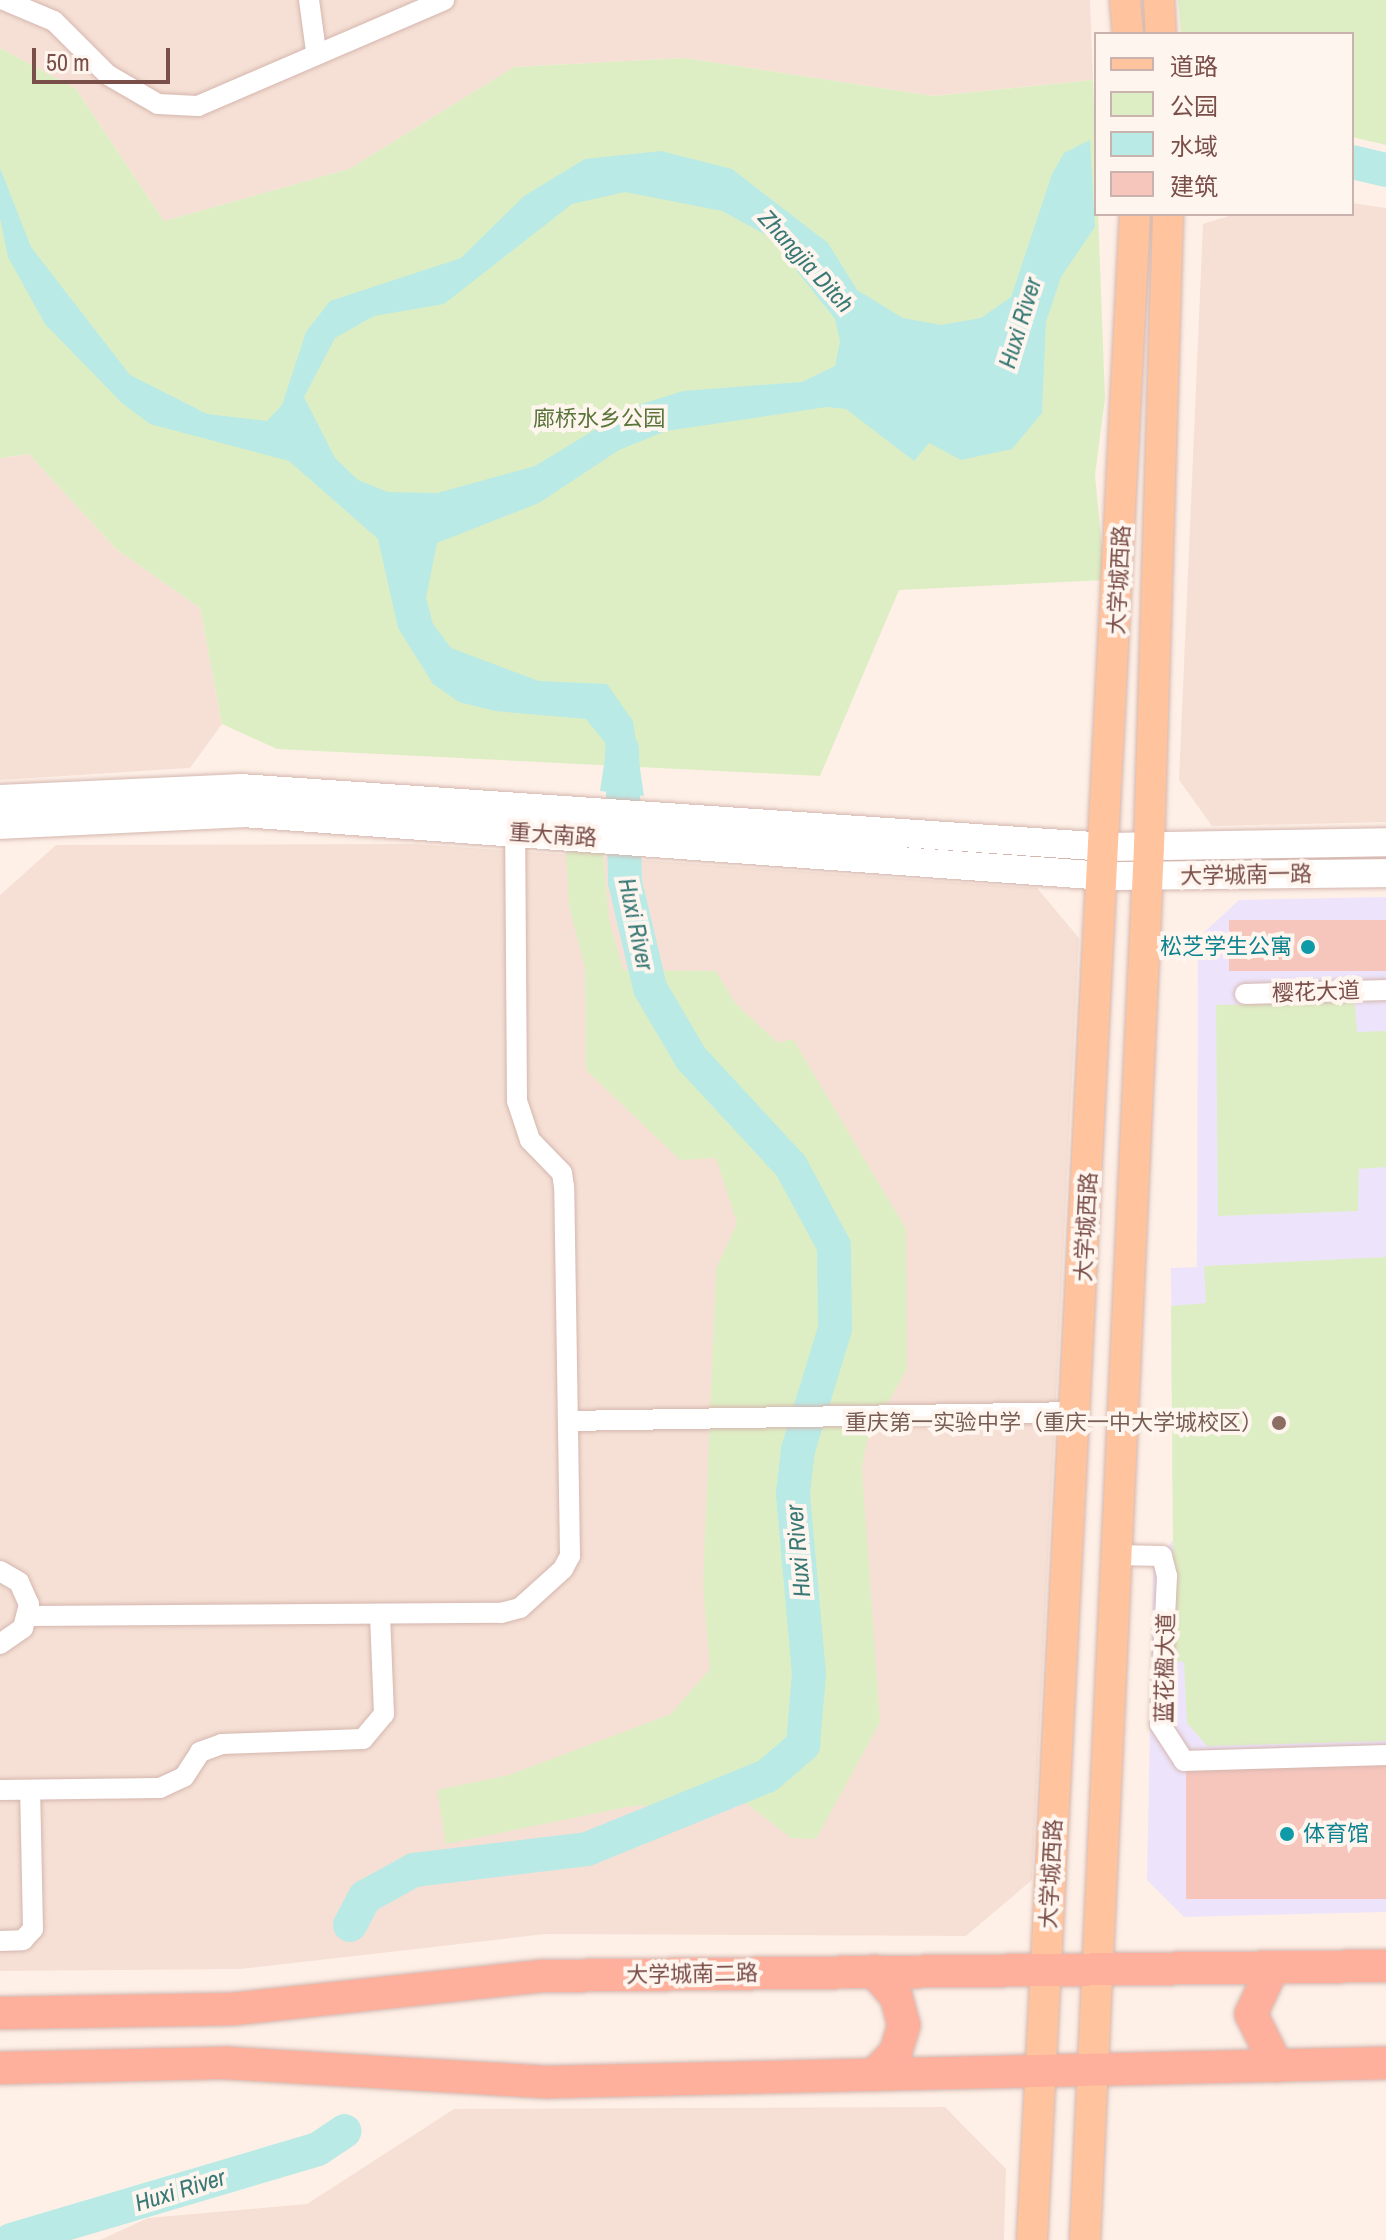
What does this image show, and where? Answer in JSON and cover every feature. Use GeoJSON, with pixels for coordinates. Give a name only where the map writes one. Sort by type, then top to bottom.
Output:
{"type":"FeatureCollection","features":[{"type":"Feature","properties":{"kind":"highway","name":"大学城南二路"},"geometry":{"type":"LineString","coordinates":[[0,2013],[233,2009],[543,1976],[1386,1966]]}},
{"type":"Feature","properties":{"kind":"highway"},"geometry":{"type":"LineString","coordinates":[[1273,1967],[1251,2014],[1277,2066]]}},
{"type":"Feature","properties":{"kind":"highway"},"geometry":{"type":"LineString","coordinates":[[874,1971],[896,1996],[904,2025],[896,2052],[874,2075]]}},
{"type":"Feature","properties":{"kind":"highway"},"geometry":{"type":"LineString","coordinates":[[0,2068],[226,2063],[549,2082],[1386,2063]]}},
{"type":"Feature","properties":{"kind":"main road"},"geometry":{"type":"LineString","coordinates":[[1125,0],[1128,32]]}},
{"type":"Feature","properties":{"kind":"main road"},"geometry":{"type":"LineString","coordinates":[[1159,0],[1161,32]]}},
{"type":"Feature","properties":{"kind":"main road","name":"大学城西路"},"geometry":{"type":"LineString","coordinates":[[1032,2240],[1106,861],[1135,224]]}},
{"type":"Feature","properties":{"kind":"main road","name":"大学城西路"},"geometry":{"type":"LineString","coordinates":[[1085,2240],[1149,862],[1168,224]]}},
{"type":"Feature","properties":{"kind":"main road","name":"重大南路"},"geometry":{"type":"LineString","coordinates":[[0,799],[240,788],[515,820]]}},
{"type":"Feature","properties":{"kind":"main road","name":"重大南路"},"geometry":{"type":"LineString","coordinates":[[0,825],[243,813],[515,820],[1106,861]]}},
{"type":"Feature","properties":{"kind":"main road","name":"大学城南一路"},"geometry":{"type":"LineString","coordinates":[[1149,862],[1386,842]]}},
{"type":"Feature","properties":{"kind":"main road","name":"大学城南一路"},"geometry":{"type":"LineString","coordinates":[[1106,861],[1386,873]]}},
{"type":"Feature","properties":{"kind":"street"},"geometry":{"type":"LineString","coordinates":[[4,0],[54,21],[108,75],[158,104],[198,106],[316,51],[444,0]]}},
{"type":"Feature","properties":{"kind":"street"},"geometry":{"type":"LineString","coordinates":[[309,0],[316,51]]}},
{"type":"Feature","properties":{"kind":"street"},"geometry":{"type":"LineString","coordinates":[[0,1644],[28,1616],[380,1616],[520,1608],[563,1569],[570,1556],[562,1173],[530,1140],[517,1101],[515,820]]}},
{"type":"Feature","properties":{"kind":"street","name":"樱花大道"},"geometry":{"type":"LineString","coordinates":[[1245,994],[1386,990]]}},
{"type":"Feature","properties":{"kind":"street"},"geometry":{"type":"LineString","coordinates":[[568,1421],[1076,1412]]}},
{"type":"Feature","properties":{"kind":"street","name":"蓝花楹大道"},"geometry":{"type":"LineString","coordinates":[[1116,1555],[1162,1556],[1167,1576],[1160,1724],[1184,1761],[1386,1755]]}},
{"type":"Feature","properties":{"kind":"street"},"geometry":{"type":"LineString","coordinates":[[0,1571],[26,1592],[28,1616]]}},
{"type":"Feature","properties":{"kind":"street"},"geometry":{"type":"LineString","coordinates":[[0,1790],[160,1788],[184,1777],[200,1752],[222,1744],[363,1739],[384,1714],[380,1616]]}},
{"type":"Feature","properties":{"kind":"street"},"geometry":{"type":"LineString","coordinates":[[0,1941],[23,1940],[33,1929],[30,1791]]}},
{"type":"Feature","properties":{"kind":"shaded area"},"geometry":{"type":"Polygon","coordinates":[[[0,0],[1090,0],[1093,80],[933,96],[685,58],[514,67],[349,169],[164,221],[76,89],[0,48],[0,0]]]}},
{"type":"Feature","properties":{"kind":"shaded area"},"geometry":{"type":"Polygon","coordinates":[[[1354,203],[1386,208],[1386,822],[1212,826],[1179,780],[1203,224],[1229,216],[1354,216],[1354,203]]]}},
{"type":"Feature","properties":{"kind":"shaded area"},"geometry":{"type":"Polygon","coordinates":[[[29,454],[116,549],[200,608],[222,724],[190,768],[0,780],[0,458],[29,454]]]}},
{"type":"Feature","properties":{"kind":"shaded area"},"geometry":{"type":"Polygon","coordinates":[[[416,844],[1037,888],[1079,938],[1032,1880],[966,1936],[546,1934],[241,1969],[0,1971],[0,895],[56,845],[416,844]]]}},
{"type":"Feature","properties":{"kind":"shaded area","name":"重庆第一实验中学（重庆一中大学城校区）"},"geometry":{"type":"Polygon","coordinates":[[[1386,897],[1386,1912],[1184,1917],[1147,1880],[1153,1570],[1173,1540],[1171,1268],[1197,1267],[1198,938],[1239,900],[1386,897]]]}},
{"type":"Feature","properties":{"kind":"shaded area"},"geometry":{"type":"Polygon","coordinates":[[[945,2107],[1006,2169],[1004,2240],[100,2240],[148,2218],[307,2204],[454,2109],[945,2107]]]}},
{"type":"Feature","properties":{"kind":"green space"},"geometry":{"type":"Polygon","coordinates":[[[1178,0],[1386,0],[1386,145],[1354,137],[1354,32],[1181,32],[1178,0]]]}},
{"type":"Feature","properties":{"kind":"green space","name":"廊桥水乡公园"},"geometry":{"type":"Polygon","coordinates":[[[0,48],[76,89],[164,221],[349,169],[514,67],[685,58],[933,96],[1093,80],[1094,216],[1098,216],[1105,398],[1095,475],[1105,580],[899,590],[820,776],[277,749],[222,724],[200,608],[116,549],[29,454],[0,458],[0,48]]]}},
{"type":"Feature","properties":{"kind":"green space"},"geometry":{"type":"Polygon","coordinates":[[[566,848],[603,853],[609,920],[623,970],[716,971],[735,1003],[778,1043],[793,1039],[906,1229],[907,1369],[867,1440],[862,1468],[880,1722],[816,1839],[791,1838],[746,1803],[632,1806],[446,1844],[437,1790],[509,1775],[671,1714],[710,1669],[703,1585],[716,1269],[737,1223],[716,1158],[680,1160],[586,1070],[585,968],[569,906],[566,848]]]}},
{"type":"Feature","properties":{"kind":"green space"},"geometry":{"type":"Polygon","coordinates":[[[1355,1002],[1357,1032],[1386,1031],[1386,1167],[1359,1169],[1358,1211],[1218,1216],[1216,1005],[1355,1002]]]}},
{"type":"Feature","properties":{"kind":"green space"},"geometry":{"type":"Polygon","coordinates":[[[1386,1257],[1386,1741],[1207,1746],[1187,1723],[1184,1662],[1174,1661],[1171,1306],[1206,1303],[1204,1266],[1386,1257]]]}},
{"type":"Feature","properties":{"kind":"water","name":"Zhangjia Ditch"},"geometry":{"type":"Polygon","coordinates":[[[1090,140],[1095,227],[1061,277],[1046,322],[1042,413],[1012,449],[961,460],[929,443],[914,461],[846,409],[827,407],[666,431],[619,450],[539,503],[437,543],[426,598],[433,624],[451,648],[539,681],[607,684],[633,721],[644,796],[600,791],[607,745],[586,719],[495,711],[459,702],[433,684],[398,628],[378,539],[289,461],[150,424],[123,404],[45,324],[8,257],[0,218],[0,168],[31,247],[130,375],[207,414],[267,421],[282,405],[306,332],[330,301],[461,258],[524,196],[585,159],[661,151],[732,169],[828,243],[857,290],[903,318],[941,325],[981,318],[1011,297],[1052,174],[1064,153],[1090,140]],[[625,192],[572,204],[444,304],[374,316],[335,338],[304,397],[335,458],[358,480],[388,492],[437,493],[535,466],[632,407],[683,391],[802,382],[835,366],[840,341],[835,319],[770,237],[722,211],[625,192]]]}},
{"type":"Feature","properties":{"kind":"building","name":"松芝学生公寓"},"geometry":{"type":"Polygon","coordinates":[[[1229,920],[1386,920],[1386,971],[1229,971],[1229,920]]]}},
{"type":"Feature","properties":{"kind":"building","name":"体育馆"},"geometry":{"type":"Polygon","coordinates":[[[1186,1762],[1386,1762],[1386,1899],[1186,1899],[1186,1762]]]}},
{"type":"Feature","properties":{"kind":"waterway","name":"Huxi River"},"geometry":{"type":"LineString","coordinates":[[1354,162],[1386,170]]}},
{"type":"Feature","properties":{"kind":"waterway","name":"Huxi River"},"geometry":{"type":"LineString","coordinates":[[350,1925],[365,1897],[414,1870],[587,1849],[767,1776],[803,1745],[809,1674],[793,1493],[798,1450],[835,1329],[834,1246],[791,1166],[691,1058],[650,988],[625,882],[622,749]]}},
{"type":"Feature","properties":{"kind":"waterway","name":"Huxi River"},"geometry":{"type":"LineString","coordinates":[[11,2240],[318,2149],[345,2131]]}},
{"type":"Feature","properties":{"kind":"place","name":"松芝学生公寓"},"geometry":{"type":"Point","coordinates":[1308,947]}},
{"type":"Feature","properties":{"kind":"place","name":"重庆第一实验中学（重庆一中大学城校区）"},"geometry":{"type":"Point","coordinates":[1279,1423]}},
{"type":"Feature","properties":{"kind":"place","name":"体育馆"},"geometry":{"type":"Point","coordinates":[1287,1834]}}]}
